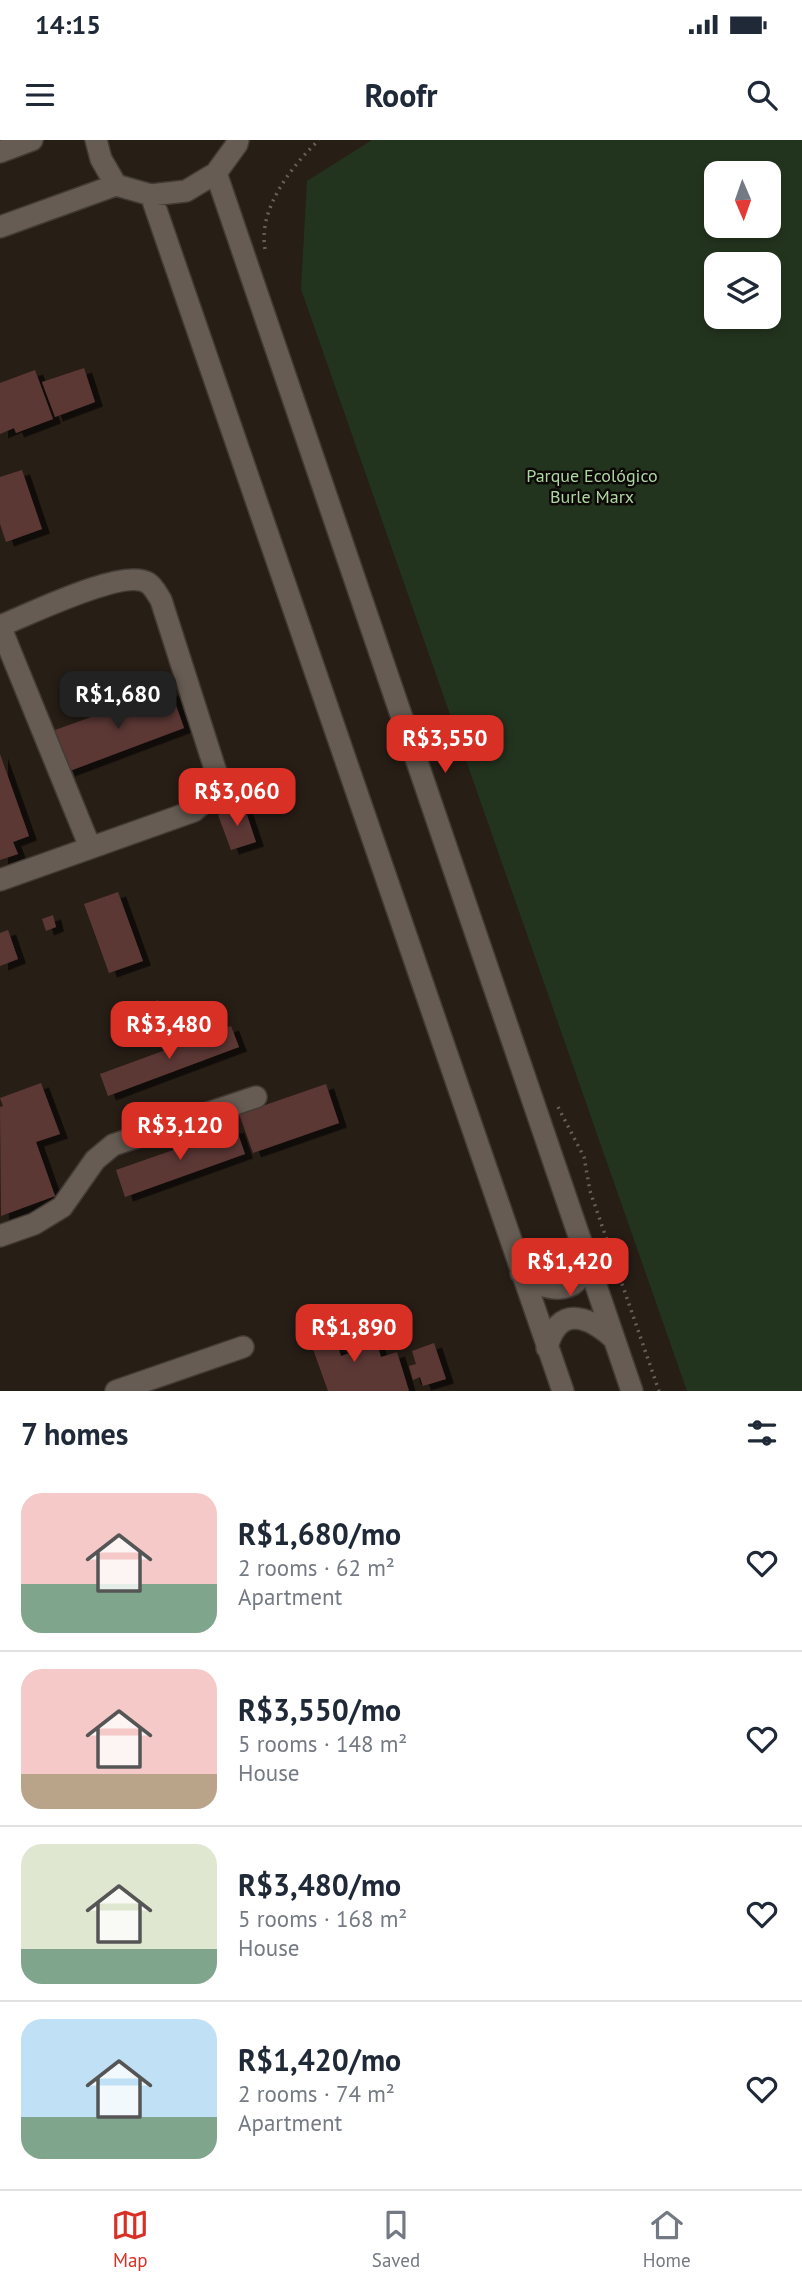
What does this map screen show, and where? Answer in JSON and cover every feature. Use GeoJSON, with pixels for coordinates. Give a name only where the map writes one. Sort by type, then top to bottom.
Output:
{"type":"FeatureCollection","features":[{"type":"Feature","properties":{"kind":"street"},"geometry":{"type":"LineString","coordinates":[[0,152],[32,140]]}},
{"type":"Feature","properties":{"kind":"street"},"geometry":{"type":"LineString","coordinates":[[96,140],[101,159],[116,185]]}},
{"type":"Feature","properties":{"kind":"street"},"geometry":{"type":"LineString","coordinates":[[0,227],[116,185],[151,195],[186,191],[216,173],[240,141]]}},
{"type":"Feature","properties":{"kind":"street"},"geometry":{"type":"LineString","coordinates":[[216,173],[632,1391]]}},
{"type":"Feature","properties":{"kind":"street"},"geometry":{"type":"LineString","coordinates":[[151,195],[563,1391]]}},
{"type":"Feature","properties":{"kind":"street"},"geometry":{"type":"LineString","coordinates":[[0,880],[194,811],[205,803],[215,787],[216,772],[160,600],[147,581],[120,580],[105,583],[0,626],[90,847]]}},
{"type":"Feature","properties":{"kind":"street"},"geometry":{"type":"LineString","coordinates":[[0,1236],[34,1224],[62,1207],[94,1160],[113,1145],[256,1097]]}},
{"type":"Feature","properties":{"kind":"street"},"geometry":{"type":"LineString","coordinates":[[521,1273],[538,1285],[561,1289],[569,1286],[577,1281],[583,1272],[583,1244]]}},
{"type":"Feature","properties":{"kind":"street"},"geometry":{"type":"LineString","coordinates":[[547,1348],[557,1326],[579,1318],[593,1322],[614,1339]]}},
{"type":"Feature","properties":{"kind":"street"},"geometry":{"type":"LineString","coordinates":[[116,1391],[243,1347]]}},
{"type":"Feature","properties":{"kind":"path"},"geometry":{"type":"LineString","coordinates":[[267,259],[264,240],[267,218],[279,189],[302,157],[319,140]]}},
{"type":"Feature","properties":{"kind":"path"},"geometry":{"type":"LineString","coordinates":[[553,1096],[584,1157],[590,1191],[659,1391]]}},
{"type":"Feature","properties":{"kind":"green space","name":"Parque Ecológico Burle Marx"},"geometry":{"type":"Polygon","coordinates":[[[372,140],[802,140],[802,1391],[687,1391],[301,289],[307,181],[372,140]]]}},
{"type":"Feature","properties":{"kind":"building"},"geometry":{"type":"Polygon","coordinates":[[[84,368],[95,402],[55,417],[42,382],[84,368]]]}},
{"type":"Feature","properties":{"kind":"building"},"geometry":{"type":"Polygon","coordinates":[[[35,370],[53,419],[16,433],[14,428],[0,434],[0,383],[35,370]]]}},
{"type":"Feature","properties":{"kind":"building"},"geometry":{"type":"Polygon","coordinates":[[[22,470],[42,529],[6,542],[0,524],[0,477],[22,470]]]}},
{"type":"Feature","properties":{"kind":"building"},"geometry":{"type":"Polygon","coordinates":[[[171,691],[184,728],[67,772],[55,730],[171,691]]]}},
{"type":"Feature","properties":{"kind":"building"},"geometry":{"type":"Polygon","coordinates":[[[0,754],[29,836],[13,842],[18,854],[0,860],[0,754]]]}},
{"type":"Feature","properties":{"kind":"building"},"geometry":{"type":"Polygon","coordinates":[[[244,806],[256,842],[231,850],[218,815],[244,806]]]}},
{"type":"Feature","properties":{"kind":"building"},"geometry":{"type":"Polygon","coordinates":[[[118,892],[143,961],[109,973],[84,904],[118,892]]]}},
{"type":"Feature","properties":{"kind":"building"},"geometry":{"type":"Polygon","coordinates":[[[53,915],[56,927],[46,931],[42,919],[53,915]]]}},
{"type":"Feature","properties":{"kind":"building"},"geometry":{"type":"Polygon","coordinates":[[[8,930],[18,959],[0,966],[0,933],[8,930]]]}},
{"type":"Feature","properties":{"kind":"building"},"geometry":{"type":"Polygon","coordinates":[[[158,1000],[165,1018],[136,1027],[135,1023],[131,1025],[127,1013],[158,1000]]]}},
{"type":"Feature","properties":{"kind":"building"},"geometry":{"type":"Polygon","coordinates":[[[231,1026],[239,1047],[108,1096],[100,1074],[231,1026]]]}},
{"type":"Feature","properties":{"kind":"building"},"geometry":{"type":"Polygon","coordinates":[[[41,1083],[60,1134],[36,1142],[55,1196],[1,1216],[0,1107],[3,1106],[0,1098],[41,1083]]]}},
{"type":"Feature","properties":{"kind":"building"},"geometry":{"type":"Polygon","coordinates":[[[326,1084],[339,1123],[253,1153],[239,1114],[326,1084]]]}},
{"type":"Feature","properties":{"kind":"building"},"geometry":{"type":"Polygon","coordinates":[[[236,1128],[245,1154],[125,1197],[116,1170],[236,1128]]]}},
{"type":"Feature","properties":{"kind":"building"},"geometry":{"type":"Polygon","coordinates":[[[328,1316],[341,1356],[377,1344],[381,1357],[397,1352],[409,1391],[328,1391],[304,1324],[328,1316]]]}},
{"type":"Feature","properties":{"kind":"building"},"geometry":{"type":"Polygon","coordinates":[[[434,1343],[446,1379],[423,1386],[420,1377],[413,1380],[409,1366],[416,1364],[412,1351],[434,1343]]]}}]}
